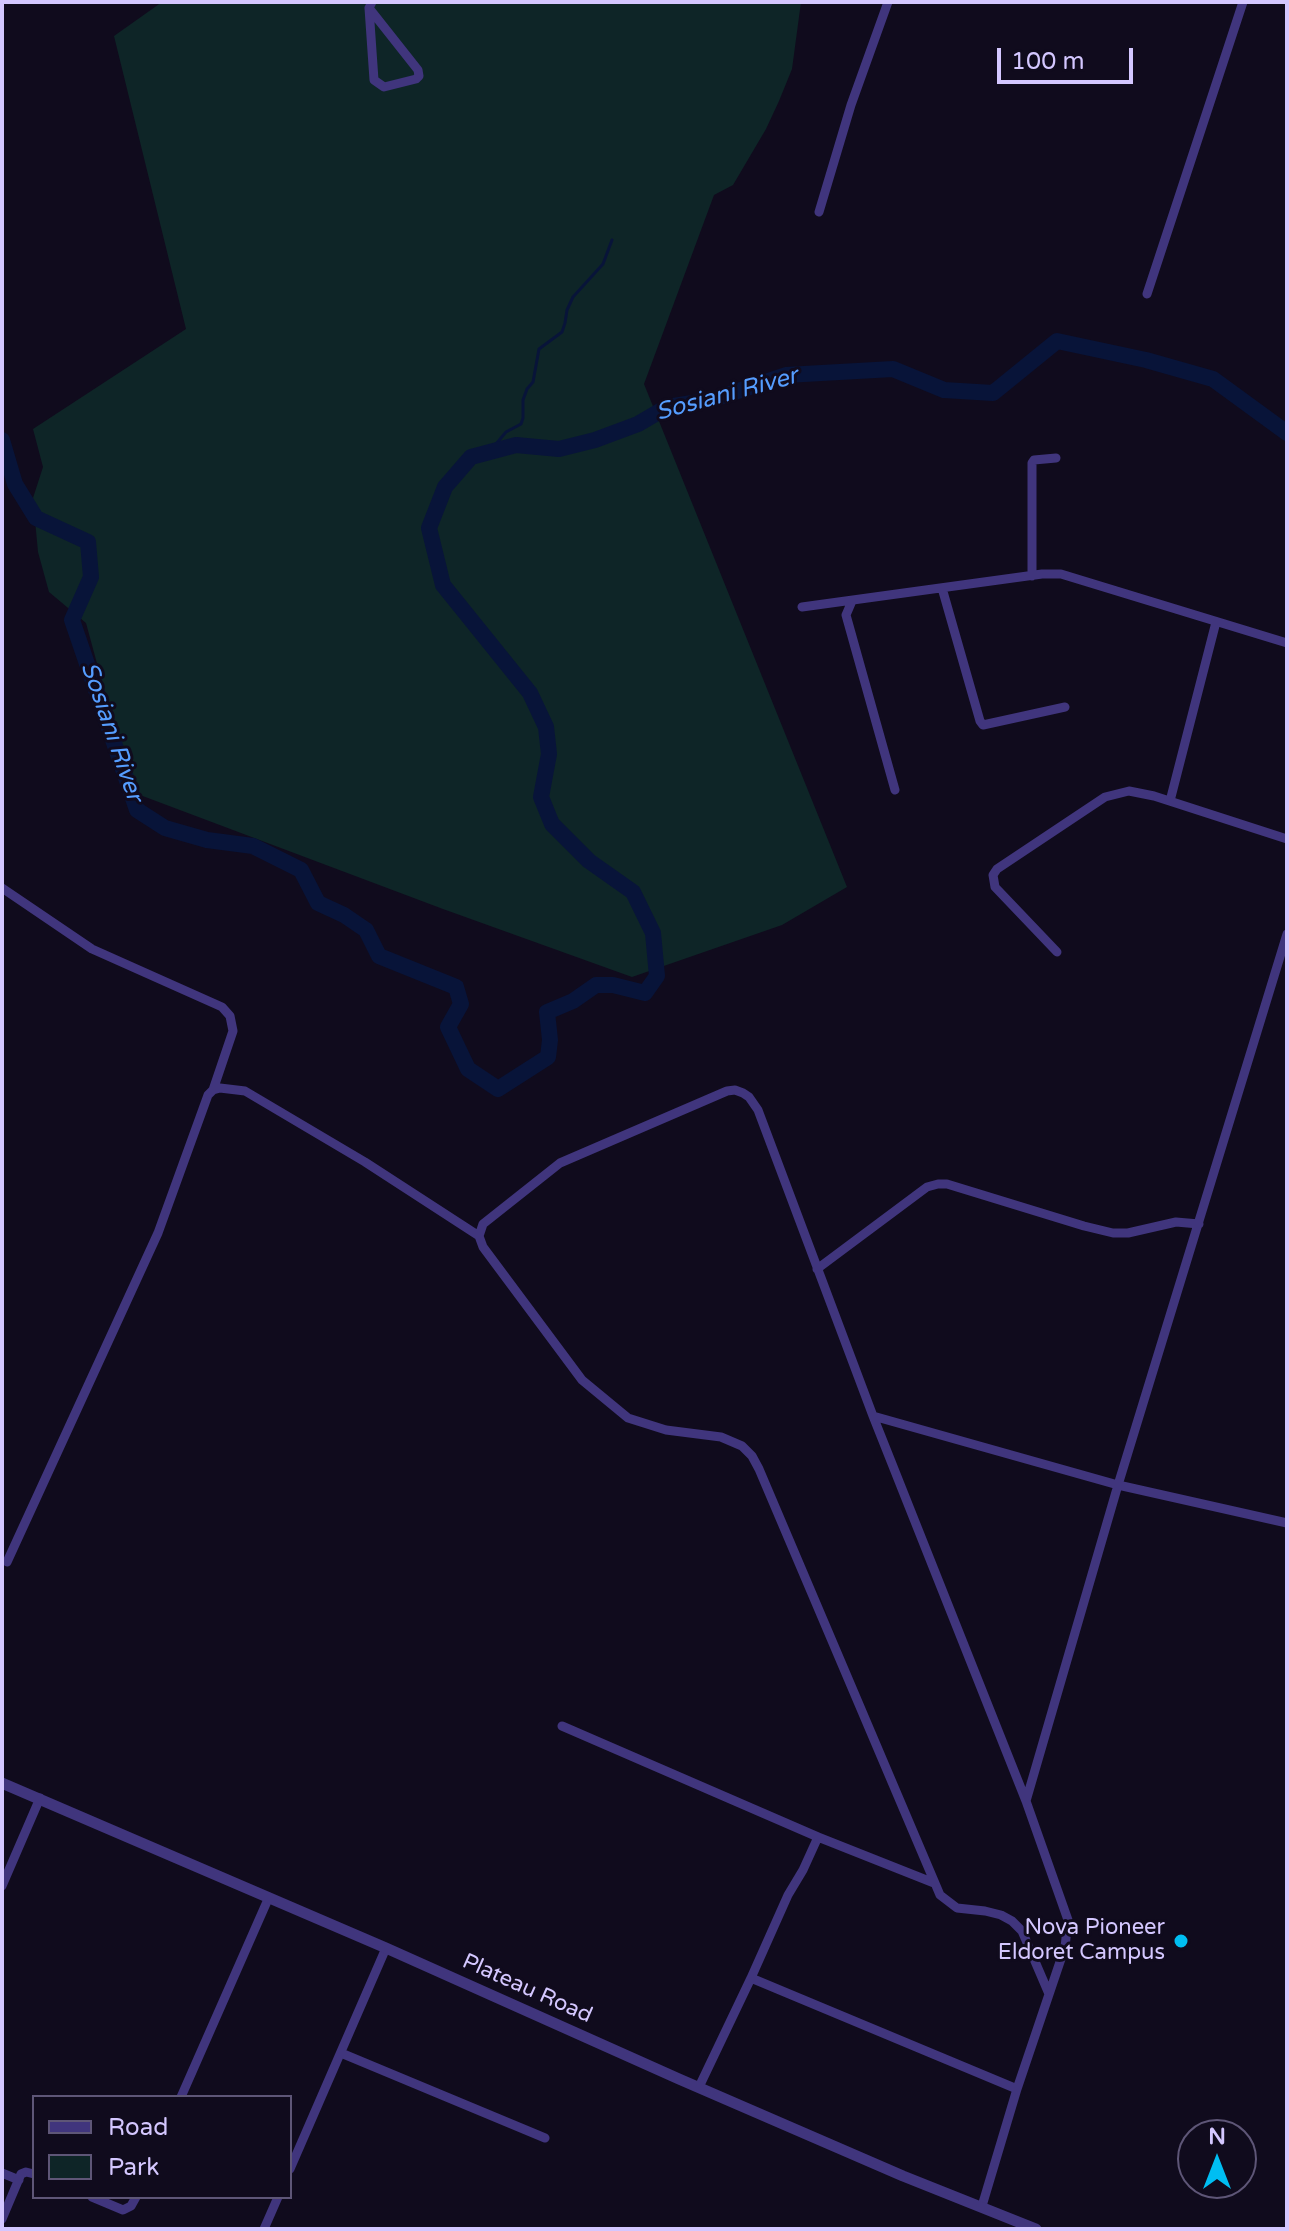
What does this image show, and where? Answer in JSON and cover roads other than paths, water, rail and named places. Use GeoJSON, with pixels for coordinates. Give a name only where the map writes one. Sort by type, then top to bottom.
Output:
{"type":"FeatureCollection","features":[{"type":"Feature","properties":{"kind":"street"},"geometry":{"type":"LineString","coordinates":[[819,212],[851,105],[888,2]]}},
{"type":"Feature","properties":{"kind":"street"},"geometry":{"type":"LineString","coordinates":[[1147,294],[1243,2]]}},
{"type":"Feature","properties":{"kind":"street"},"geometry":{"type":"LineString","coordinates":[[370,5],[418,70],[416,79],[384,87],[374,80],[370,5]]}},
{"type":"Feature","properties":{"kind":"street"},"geometry":{"type":"LineString","coordinates":[[1032,576],[1032,463],[1034,460],[1056,458]]}},
{"type":"Feature","properties":{"kind":"street"},"geometry":{"type":"LineString","coordinates":[[802,607],[1061,574],[1287,643]]}},
{"type":"Feature","properties":{"kind":"street"},"geometry":{"type":"LineString","coordinates":[[942,588],[983,725],[1065,707]]}},
{"type":"Feature","properties":{"kind":"street"},"geometry":{"type":"LineString","coordinates":[[852,601],[846,615],[895,790]]}},
{"type":"Feature","properties":{"kind":"street"},"geometry":{"type":"LineString","coordinates":[[1170,801],[1216,622]]}},
{"type":"Feature","properties":{"kind":"street"},"geometry":{"type":"LineString","coordinates":[[1057,952],[995,887],[993,875],[997,869],[1105,797],[1129,791],[1287,839]]}},
{"type":"Feature","properties":{"kind":"street"},"geometry":{"type":"LineString","coordinates":[[2,888],[92,949],[222,1007],[230,1016],[233,1031],[158,1233],[4,1561],[2,1573]]}},
{"type":"Feature","properties":{"kind":"street"},"geometry":{"type":"LineString","coordinates":[[1026,1801],[1118,1485],[1287,934]]}},
{"type":"Feature","properties":{"kind":"street"},"geometry":{"type":"LineString","coordinates":[[213,1090],[226,1088],[245,1091],[365,1162],[479,1236],[483,1247],[582,1380],[628,1418],[666,1430],[721,1437],[742,1446],[752,1456],[940,1895],[957,1908],[985,1911],[1012,1921],[1022,1931],[1049,1994]]}},
{"type":"Feature","properties":{"kind":"street"},"geometry":{"type":"LineString","coordinates":[[479,1236],[483,1224],[560,1163],[713,1096],[735,1090],[749,1097],[758,1110],[873,1416],[1026,1801],[1068,1920],[1065,1947],[982,2206]]}},
{"type":"Feature","properties":{"kind":"street"},"geometry":{"type":"LineString","coordinates":[[817,1269],[927,1187],[938,1184],[947,1184],[1113,1233],[1128,1233],[1176,1222],[1199,1224]]}},
{"type":"Feature","properties":{"kind":"street"},"geometry":{"type":"LineString","coordinates":[[873,1416],[1118,1485],[1287,1523]]}},
{"type":"Feature","properties":{"kind":"street"},"geometry":{"type":"LineString","coordinates":[[562,1726],[818,1837],[934,1883]]}},
{"type":"Feature","properties":{"kind":"street","name":"Plateau Road"},"geometry":{"type":"LineString","coordinates":[[2,1783],[903,2176],[1036,2229]]}},
{"type":"Feature","properties":{"kind":"street"},"geometry":{"type":"LineString","coordinates":[[2,1886],[40,1798]]}},
{"type":"Feature","properties":{"kind":"street"},"geometry":{"type":"LineString","coordinates":[[699,2087],[818,1837]]}},
{"type":"Feature","properties":{"kind":"street"},"geometry":{"type":"LineString","coordinates":[[182,2095],[269,1897]]}},
{"type":"Feature","properties":{"kind":"street"},"geometry":{"type":"LineString","coordinates":[[292,2164],[386,1948]]}},
{"type":"Feature","properties":{"kind":"street"},"geometry":{"type":"LineString","coordinates":[[751,1978],[1017,2089]]}},
{"type":"Feature","properties":{"kind":"street"},"geometry":{"type":"LineString","coordinates":[[341,2053],[545,2138]]}},
{"type":"Feature","properties":{"kind":"street"},"geometry":{"type":"LineString","coordinates":[[2,2219],[23,2172],[32,2174]]}},
{"type":"Feature","properties":{"kind":"street"},"geometry":{"type":"LineString","coordinates":[[2,2173],[19,2180]]}},
{"type":"Feature","properties":{"kind":"street"},"geometry":{"type":"LineString","coordinates":[[97,2199],[123,2210],[131,2206],[135,2199]]}},
{"type":"Feature","properties":{"kind":"street"},"geometry":{"type":"LineString","coordinates":[[264,2229],[277,2199]]}},
{"type":"Feature","properties":{"kind":"waterway"},"geometry":{"type":"LineString","coordinates":[[494,451],[506,432],[521,424],[523,400],[533,382],[539,349],[562,332],[573,297],[603,264],[612,240]]}},
{"type":"Feature","properties":{"kind":"waterway","name":"Sosiani River"},"geometry":{"type":"LineString","coordinates":[[2,440],[15,484],[36,518],[88,542],[91,577],[72,620],[137,810],[165,828],[207,840],[253,846],[301,870],[318,903],[366,930],[379,956],[456,987],[461,1004],[448,1027],[468,1069],[498,1089],[548,1057],[547,1012],[573,1001],[596,985],[613,985],[645,993],[657,976],[653,933],[633,892],[589,861],[552,824],[541,797],[549,754],[546,727],[530,693],[443,585],[429,528],[445,487],[471,457],[516,445],[559,449],[595,440],[638,424],[667,407],[711,400],[786,375],[893,369],[944,390],[993,393],[1057,341],[1146,360],[1213,379],[1287,433]]}},
{"type":"Feature","properties":{"kind":"place","name":"Nova Pioneer Eldoret Campus"},"geometry":{"type":"Point","coordinates":[1181,1941]}}]}
